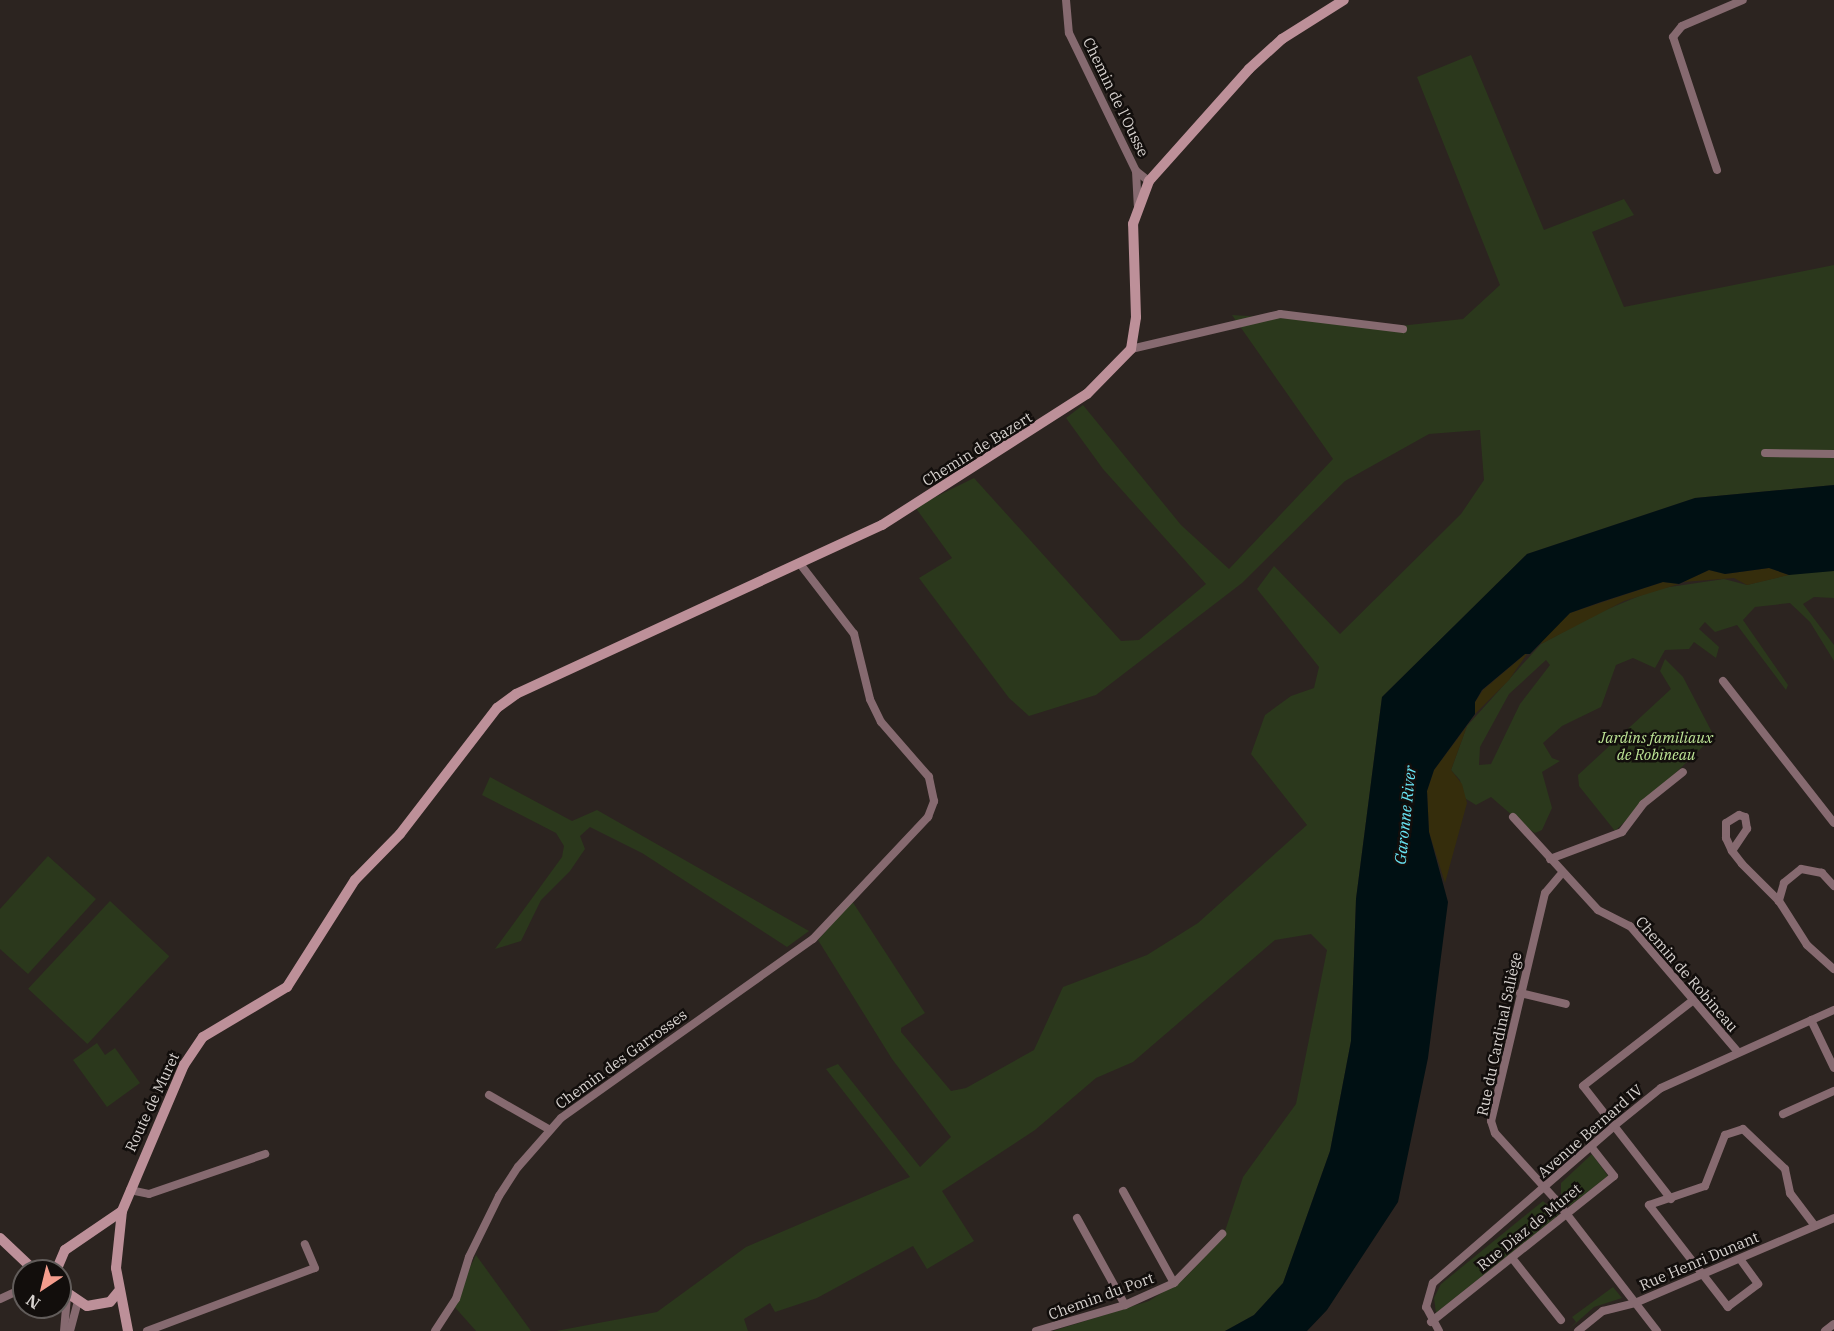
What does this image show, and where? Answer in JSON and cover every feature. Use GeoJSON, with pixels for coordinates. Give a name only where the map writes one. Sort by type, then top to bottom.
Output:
{"type":"FeatureCollection","features":[{"type":"Feature","properties":{"kind":"street","name":"Chemin de l'Ousse"},"geometry":{"type":"LineString","coordinates":[[1065,0],[1069,33],[1136,171],[1138,205]]}},
{"type":"Feature","properties":{"kind":"street"},"geometry":{"type":"LineString","coordinates":[[1344,0],[1282,39],[1249,69],[1149,181],[1138,205],[1131,252],[1136,317],[1131,348],[1280,314],[1403,330]]}},
{"type":"Feature","properties":{"kind":"street"},"geometry":{"type":"LineString","coordinates":[[1717,170],[1673,37],[1682,26],[1743,0]]}},
{"type":"Feature","properties":{"kind":"street","name":"Chemin de l'Ousse"},"geometry":{"type":"LineString","coordinates":[[1136,171],[1149,181]]}},
{"type":"Feature","properties":{"kind":"street","name":"Chemin de Bazert"},"geometry":{"type":"LineString","coordinates":[[447,769],[497,708],[516,694],[882,525],[1053,420],[1087,394],[1131,348]]}},
{"type":"Feature","properties":{"kind":"street"},"geometry":{"type":"LineString","coordinates":[[1765,453],[1834,454]]}},
{"type":"Feature","properties":{"kind":"street","name":"Chemin des Garrosses"},"geometry":{"type":"LineString","coordinates":[[435,1331],[456,1299],[469,1257],[499,1196],[550,1130],[813,939],[914,835],[928,817],[934,789],[930,777],[881,722],[870,699],[854,634],[800,564]]}},
{"type":"Feature","properties":{"kind":"street"},"geometry":{"type":"LineString","coordinates":[[1723,681],[1834,823]]}},
{"type":"Feature","properties":{"kind":"street","name":"Route de Muret"},"geometry":{"type":"LineString","coordinates":[[116,1303],[118,1229],[122,1211],[194,1049],[203,1037],[287,987],[356,880],[400,834],[447,769]]}},
{"type":"Feature","properties":{"kind":"street"},"geometry":{"type":"LineString","coordinates":[[1550,859],[1619,835],[1643,804],[1683,772]]}},
{"type":"Feature","properties":{"kind":"street","name":"Chemin de Robineau"},"geometry":{"type":"LineString","coordinates":[[1513,817],[1598,910],[1630,926],[1737,1051]]}},
{"type":"Feature","properties":{"kind":"street"},"geometry":{"type":"LineString","coordinates":[[1732,851],[1779,901],[1807,945],[1834,969]]}},
{"type":"Feature","properties":{"kind":"street"},"geometry":{"type":"LineString","coordinates":[[1779,901],[1784,884],[1801,869],[1822,873],[1834,886]]}},
{"type":"Feature","properties":{"kind":"street","name":"Rue du Cardinal Saliège"},"geometry":{"type":"LineString","coordinates":[[1545,1189],[1495,1133],[1491,1121],[1545,893],[1562,873]]}},
{"type":"Feature","properties":{"kind":"street"},"geometry":{"type":"LineString","coordinates":[[1520,993],[1566,1004]]}},
{"type":"Feature","properties":{"kind":"street"},"geometry":{"type":"LineString","coordinates":[[1671,1198],[1583,1086],[1692,1001]]}},
{"type":"Feature","properties":{"kind":"street","name":"Avenue Bernard IV"},"geometry":{"type":"LineString","coordinates":[[1431,1322],[1426,1307],[1432,1283],[1661,1088],[1737,1051],[1834,1010]]}},
{"type":"Feature","properties":{"kind":"street"},"geometry":{"type":"LineString","coordinates":[[1811,1020],[1834,1068]]}},
{"type":"Feature","properties":{"kind":"street"},"geometry":{"type":"LineString","coordinates":[[1782,1114],[1834,1091]]}},
{"type":"Feature","properties":{"kind":"street"},"geometry":{"type":"LineString","coordinates":[[489,1095],[550,1130]]}},
{"type":"Feature","properties":{"kind":"street"},"geometry":{"type":"LineString","coordinates":[[1740,1259],[1758,1284],[1728,1307],[1649,1205],[1705,1186],[1725,1135],[1743,1129],[1785,1169],[1790,1193],[1815,1226]]}},
{"type":"Feature","properties":{"kind":"street","name":"Rue Diaz de Muret"},"geometry":{"type":"LineString","coordinates":[[1431,1322],[1614,1176],[1591,1147]]}},
{"type":"Feature","properties":{"kind":"street"},"geometry":{"type":"LineString","coordinates":[[130,1190],[149,1194],[265,1154]]}},
{"type":"Feature","properties":{"kind":"street"},"geometry":{"type":"LineString","coordinates":[[1545,1189],[1657,1331]]}},
{"type":"Feature","properties":{"kind":"street","name":"Chemin du Port"},"geometry":{"type":"LineString","coordinates":[[1124,1191],[1174,1283]]}},
{"type":"Feature","properties":{"kind":"street"},"geometry":{"type":"LineString","coordinates":[[59,1259],[65,1250],[122,1211]]}},
{"type":"Feature","properties":{"kind":"street"},"geometry":{"type":"LineString","coordinates":[[1077,1218],[1125,1305]]}},
{"type":"Feature","properties":{"kind":"street","name":"Rue Henri Dunant"},"geometry":{"type":"LineString","coordinates":[[1578,1331],[1604,1311],[1635,1303],[1834,1218]]}},
{"type":"Feature","properties":{"kind":"street"},"geometry":{"type":"LineString","coordinates":[[105,1222],[118,1229]]}},
{"type":"Feature","properties":{"kind":"street","name":"Chemin du Port"},"geometry":{"type":"LineString","coordinates":[[1036,1331],[1125,1305],[1174,1283],[1222,1234]]}},
{"type":"Feature","properties":{"kind":"street"},"geometry":{"type":"LineString","coordinates":[[0,1238],[22,1259]]}},
{"type":"Feature","properties":{"kind":"street"},"geometry":{"type":"LineString","coordinates":[[147,1331],[315,1268],[305,1244]]}},
{"type":"Feature","properties":{"kind":"street"},"geometry":{"type":"LineString","coordinates":[[1512,1258],[1561,1320]]}},
{"type":"Feature","properties":{"kind":"street"},"geometry":{"type":"LineString","coordinates":[[72,1299],[80,1307]]}},
{"type":"Feature","properties":{"kind":"street"},"geometry":{"type":"LineString","coordinates":[[80,1307],[116,1303],[128,1331]]}},
{"type":"Feature","properties":{"kind":"street"},"geometry":{"type":"LineString","coordinates":[[70,1331],[80,1307]]}},
{"type":"Feature","properties":{"kind":"street"},"geometry":{"type":"LineString","coordinates":[[1431,1322],[1439,1331]]}},
{"type":"Feature","properties":{"kind":"street"},"geometry":{"type":"LineString","coordinates":[[1826,1331],[1834,1324]]}},
{"type":"Feature","properties":{"kind":"green space"},"geometry":{"type":"Polygon","coordinates":[[[1471,55],[1544,230],[1624,199],[1634,215],[1592,232],[1624,307],[1834,265],[1834,485],[1695,498],[1527,554],[1382,697],[1356,899],[1351,1041],[1330,1151],[1283,1283],[1254,1315],[1225,1331],[1053,1331],[1149,1301],[1185,1278],[1223,1237],[1243,1177],[1296,1104],[1327,950],[1311,934],[1275,940],[1133,1062],[1096,1078],[1035,1130],[942,1191],[974,1241],[927,1269],[913,1246],[817,1298],[775,1312],[770,1303],[744,1319],[748,1331],[556,1331],[657,1312],[746,1247],[910,1177],[826,1069],[838,1064],[920,1167],[951,1137],[892,1059],[818,940],[852,901],[925,1013],[901,1028],[901,1032],[951,1091],[966,1088],[1034,1050],[1063,987],[1147,955],[1198,923],[1307,825],[1251,754],[1265,715],[1291,696],[1314,688],[1319,667],[1257,589],[1274,566],[1340,634],[1461,514],[1484,480],[1480,430],[1429,434],[1345,481],[1242,583],[1096,695],[1029,716],[1009,698],[919,578],[952,558],[915,507],[974,478],[1121,641],[1139,640],[1206,584],[1103,469],[1066,418],[1083,405],[1181,525],[1229,569],[1333,459],[1232,315],[1400,326],[1463,319],[1500,285],[1417,77],[1471,55]]]}},
{"type":"Feature","properties":{"kind":"green space"},"geometry":{"type":"Polygon","coordinates":[[[1803,571],[1834,571],[1834,598],[1814,597],[1803,604],[1834,645],[1834,661],[1810,622],[1790,603],[1755,607],[1743,620],[1788,685],[1786,690],[1737,625],[1715,632],[1705,622],[1699,629],[1719,647],[1716,658],[1694,642],[1689,649],[1665,650],[1655,668],[1633,658],[1616,665],[1601,707],[1562,726],[1543,743],[1552,758],[1560,761],[1542,772],[1552,808],[1542,830],[1535,833],[1527,828],[1491,797],[1476,805],[1463,797],[1460,780],[1451,770],[1467,726],[1541,644],[1596,614],[1656,589],[1724,579],[1747,585],[1803,571]],[[1546,660],[1509,694],[1480,747],[1479,765],[1491,764],[1520,704],[1550,665],[1546,660]]]}},
{"type":"Feature","properties":{"kind":"green space","name":"Jardins familiaux de Robineau"},"geometry":{"type":"Polygon","coordinates":[[[1665,659],[1683,677],[1714,736],[1615,831],[1579,786],[1578,775],[1671,689],[1660,671],[1665,659]]]}},
{"type":"Feature","properties":{"kind":"green space"},"geometry":{"type":"Polygon","coordinates":[[[490,777],[572,821],[597,810],[809,931],[787,947],[642,853],[590,827],[580,836],[585,849],[570,871],[541,900],[521,941],[495,949],[562,857],[564,846],[556,833],[482,795],[490,777]]]}},
{"type":"Feature","properties":{"kind":"green space"},"geometry":{"type":"Polygon","coordinates":[[[48,856],[96,899],[28,974],[0,949],[0,909],[48,856]]]}},
{"type":"Feature","properties":{"kind":"green space"},"geometry":{"type":"Polygon","coordinates":[[[110,901],[169,956],[87,1044],[28,989],[110,901]]]}},
{"type":"Feature","properties":{"kind":"green space"},"geometry":{"type":"Polygon","coordinates":[[[97,1043],[105,1055],[115,1048],[140,1083],[107,1107],[73,1060],[97,1043]]]}},
{"type":"Feature","properties":{"kind":"green space"},"geometry":{"type":"Polygon","coordinates":[[[1592,1154],[1608,1176],[1570,1206],[1561,1194],[1561,1183],[1592,1154]]]}},
{"type":"Feature","properties":{"kind":"green space"},"geometry":{"type":"Polygon","coordinates":[[[1543,1201],[1559,1215],[1436,1313],[1434,1298],[1441,1284],[1543,1201]]]}},
{"type":"Feature","properties":{"kind":"green space"},"geometry":{"type":"Polygon","coordinates":[[[476,1255],[531,1331],[476,1331],[452,1304],[476,1255]]]}},
{"type":"Feature","properties":{"kind":"green space"},"geometry":{"type":"Polygon","coordinates":[[[1613,1287],[1622,1298],[1594,1307],[1567,1331],[1576,1322],[1572,1317],[1613,1287]]]}},
{"type":"Feature","properties":{"kind":"sand"},"geometry":{"type":"Polygon","coordinates":[[[1769,568],[1789,575],[1747,585],[1734,578],[1683,582],[1709,570],[1725,574],[1769,568]]]}},
{"type":"Feature","properties":{"kind":"sand"},"geometry":{"type":"Polygon","coordinates":[[[1663,582],[1679,584],[1624,601],[1541,644],[1543,636],[1570,613],[1663,582]]]}},
{"type":"Feature","properties":{"kind":"sand"},"geometry":{"type":"Polygon","coordinates":[[[1529,651],[1509,680],[1475,714],[1475,702],[1483,690],[1529,651]]]}},
{"type":"Feature","properties":{"kind":"sand"},"geometry":{"type":"Polygon","coordinates":[[[1467,726],[1451,770],[1462,784],[1467,803],[1445,883],[1429,832],[1427,791],[1434,770],[1467,726]]]}},
{"type":"Feature","properties":{"kind":"water","name":"Garonne River"},"geometry":{"type":"Polygon","coordinates":[[[1834,485],[1834,571],[1789,575],[1769,568],[1725,574],[1709,570],[1679,584],[1663,582],[1601,602],[1570,613],[1530,654],[1525,654],[1482,690],[1475,702],[1475,714],[1434,770],[1427,791],[1429,832],[1448,902],[1428,1058],[1398,1202],[1327,1310],[1307,1331],[1225,1331],[1254,1315],[1283,1283],[1330,1151],[1351,1041],[1356,899],[1382,697],[1527,554],[1695,498],[1834,485]]]}}]}
